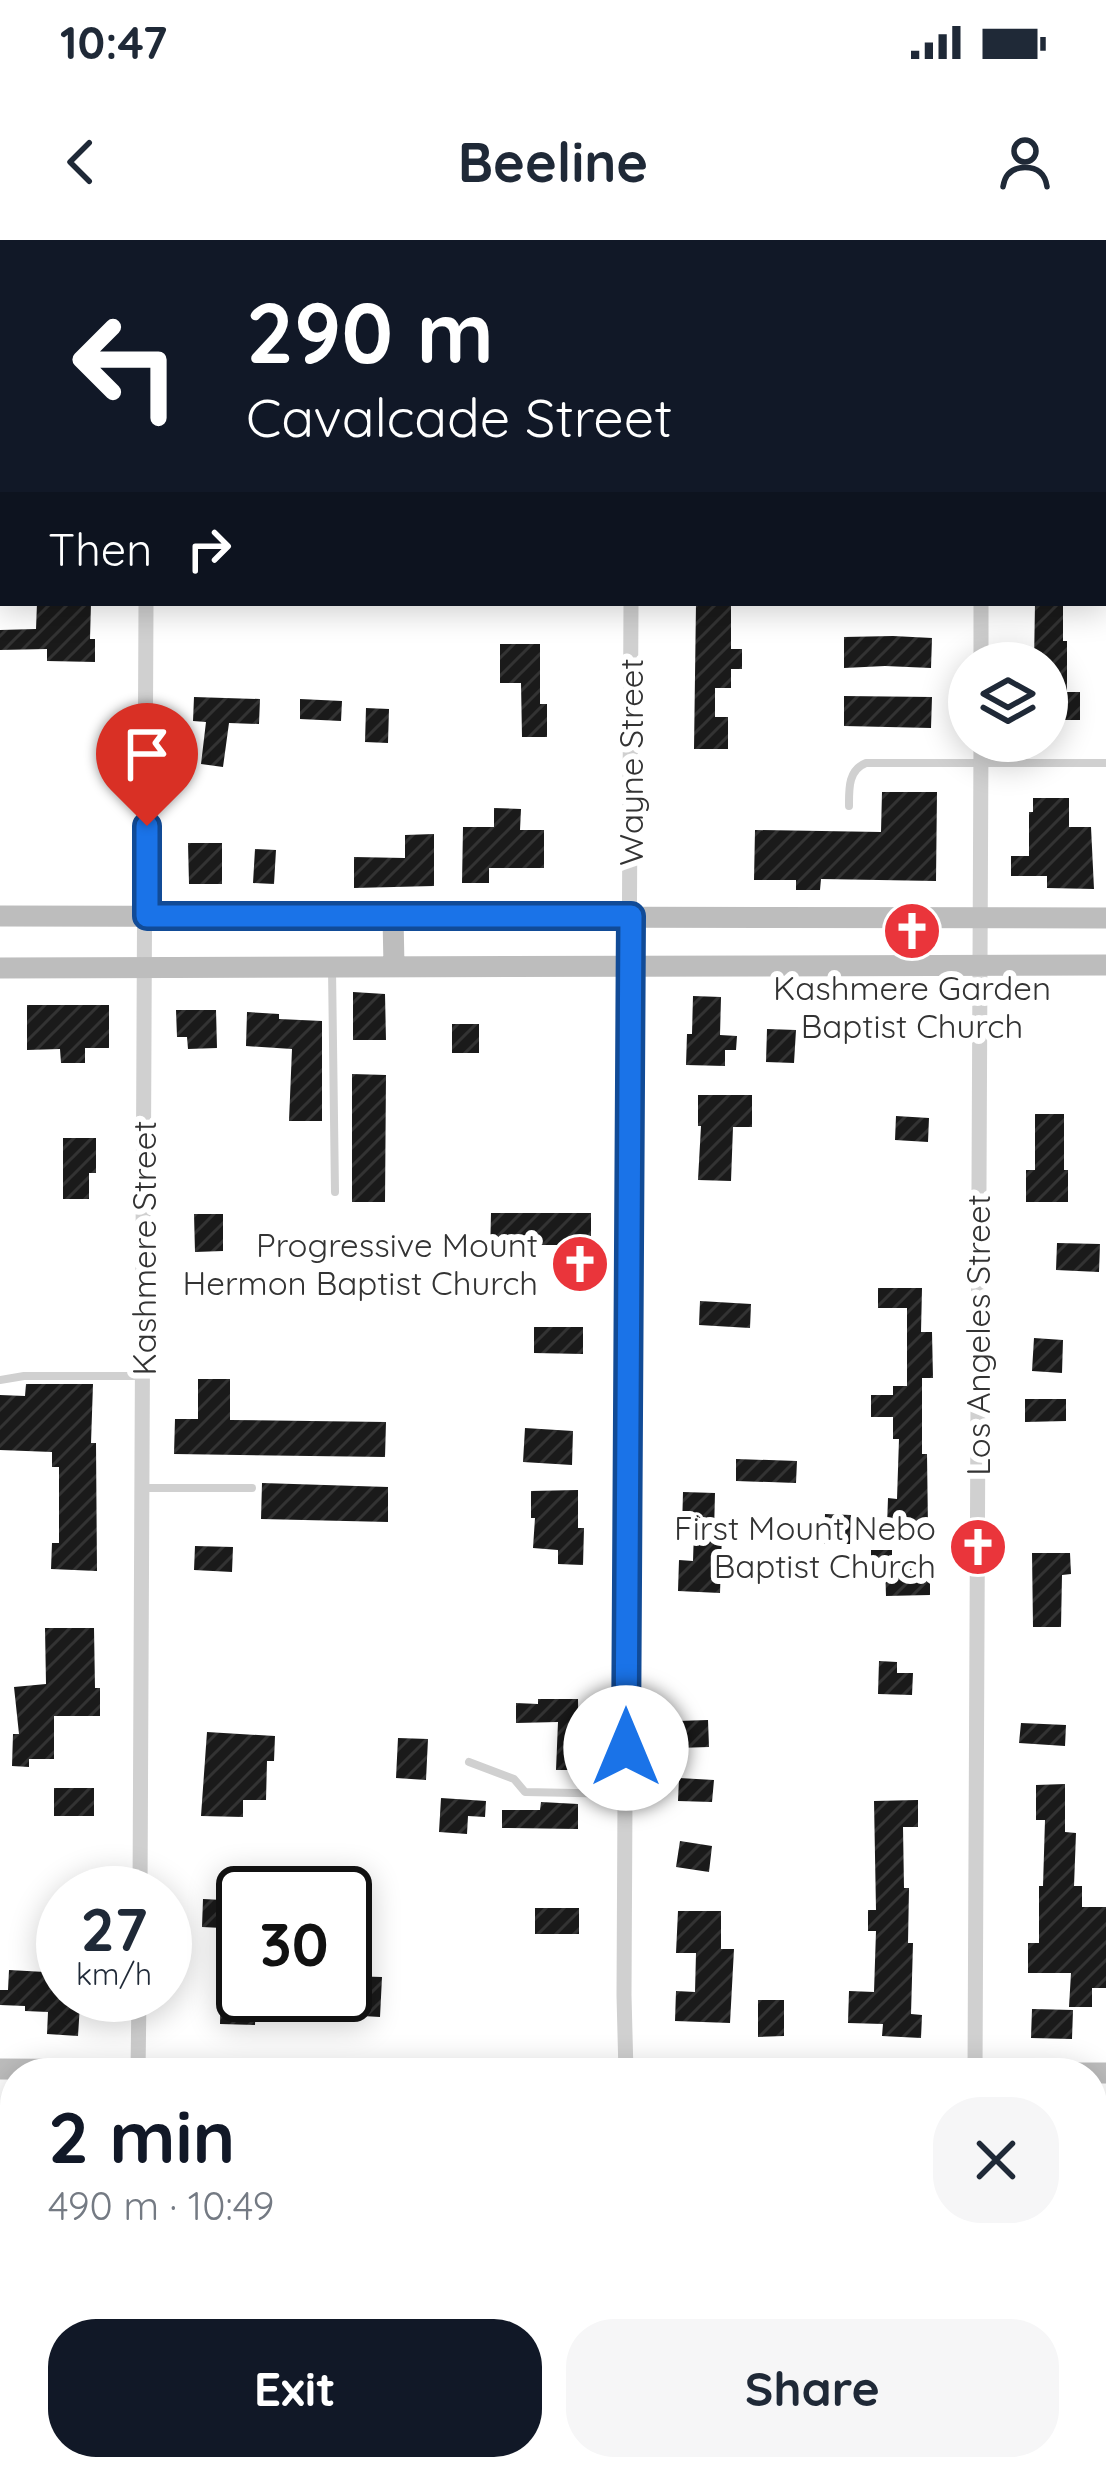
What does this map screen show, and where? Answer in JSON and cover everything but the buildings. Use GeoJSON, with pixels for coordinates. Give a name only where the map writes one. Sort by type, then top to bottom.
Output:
{"type":"FeatureCollection","features":[{"type":"Feature","properties":{"kind":"main road"},"geometry":{"type":"LineString","coordinates":[[0,916],[1106,918]]}},
{"type":"Feature","properties":{"kind":"main road"},"geometry":{"type":"LineString","coordinates":[[393,916],[394,968]]}},
{"type":"Feature","properties":{"kind":"main road"},"geometry":{"type":"LineString","coordinates":[[0,968],[1106,965]]}},
{"type":"Feature","properties":{"kind":"street","name":"Kashmere Street"},"geometry":{"type":"LineString","coordinates":[[140,1866],[146,606]]}},
{"type":"Feature","properties":{"kind":"street","name":"Wayne Street"},"geometry":{"type":"LineString","coordinates":[[628,2058],[631,606]]}},
{"type":"Feature","properties":{"kind":"street"},"geometry":{"type":"LineString","coordinates":[[981,606],[981,642]]}},
{"type":"Feature","properties":{"kind":"street","name":"Los Angeles Street"},"geometry":{"type":"LineString","coordinates":[[974,2058],[981,762]]}},
{"type":"Feature","properties":{"kind":"street"},"geometry":{"type":"LineString","coordinates":[[137,2058],[138,2022]]}},
{"type":"Feature","properties":{"kind":"lane"},"geometry":{"type":"LineString","coordinates":[[849,806],[853,773],[866,763],[1106,763]]}},
{"type":"Feature","properties":{"kind":"lane"},"geometry":{"type":"LineString","coordinates":[[332,968],[335,1192]]}},
{"type":"Feature","properties":{"kind":"lane"},"geometry":{"type":"LineString","coordinates":[[0,1380],[144,1376]]}},
{"type":"Feature","properties":{"kind":"lane"},"geometry":{"type":"LineString","coordinates":[[143,1488],[252,1488]]}},
{"type":"Feature","properties":{"kind":"lane"},"geometry":{"type":"LineString","coordinates":[[469,1762],[514,1779],[525,1792],[625,1794]]}},
{"type":"Feature","properties":{"kind":"place","name":"Kashmere Garden Baptist Church"},"geometry":{"type":"Point","coordinates":[912,931]}},
{"type":"Feature","properties":{"kind":"place","name":"Progressive Mount Hermon Baptist Church"},"geometry":{"type":"Point","coordinates":[580,1264]}},
{"type":"Feature","properties":{"kind":"place","name":"First Mount Nebo Baptist Church"},"geometry":{"type":"Point","coordinates":[978,1547]}},
{"type":"Feature","properties":{"kind":"route"},"geometry":{"type":"LineString","coordinates":[[147,826],[147,916],[631,916],[626,1748]]}}]}
